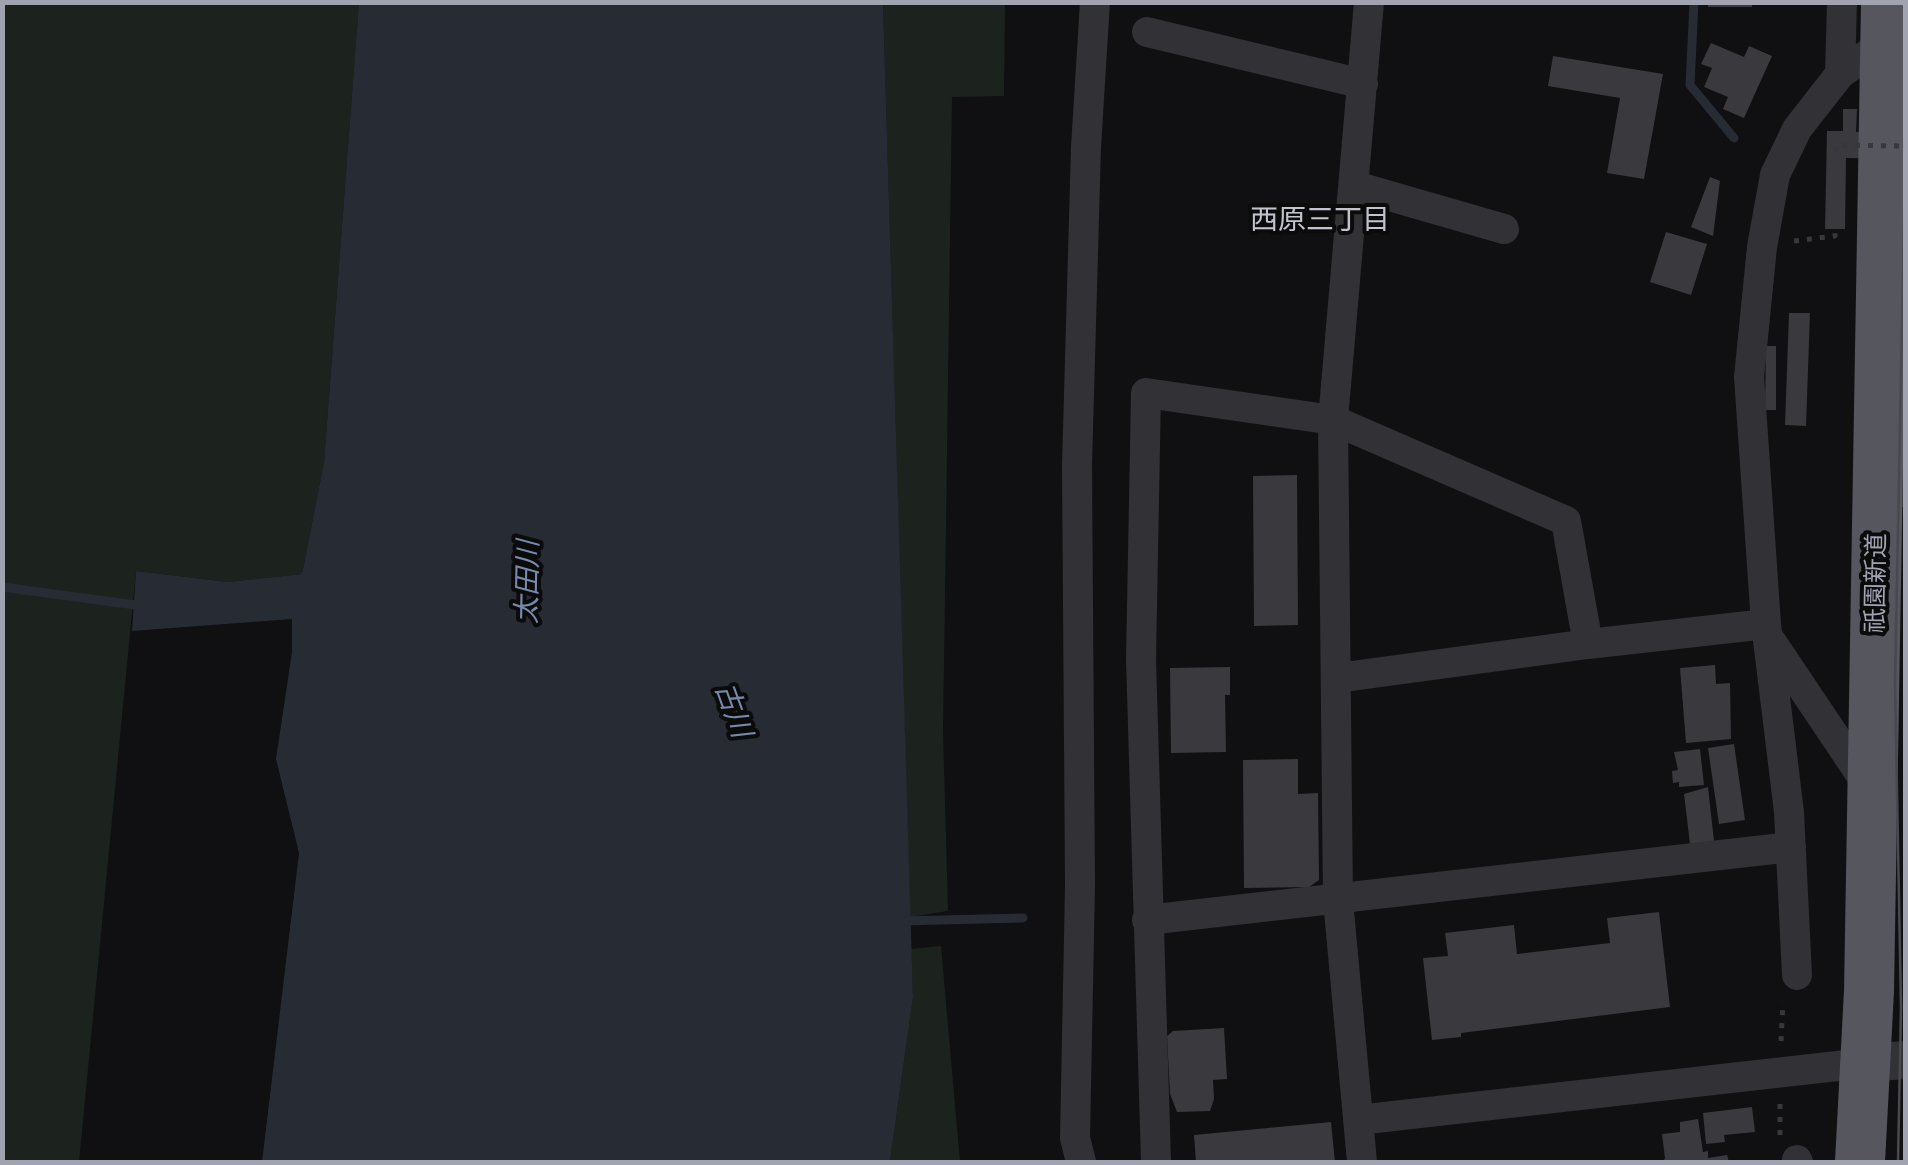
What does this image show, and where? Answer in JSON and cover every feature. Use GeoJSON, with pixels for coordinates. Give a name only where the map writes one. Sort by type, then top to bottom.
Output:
{"type":"FeatureCollection","features":[{"type":"Feature","properties":{"kind":"highway","name":"祇園新道"},"geometry":{"type":"LineString","coordinates":[[1860,1162],[1884,1062],[1869,991],[1886,22]]}},
{"type":"Feature","properties":{"kind":"street"},"geometry":{"type":"LineString","coordinates":[[1081,1154],[1077,465],[1086,147],[1095,2]]}},
{"type":"Feature","properties":{"kind":"street"},"geometry":{"type":"LineString","coordinates":[[1362,1162],[1338,900],[1333,420],[1370,2]]}},
{"type":"Feature","properties":{"kind":"street"},"geometry":{"type":"LineString","coordinates":[[1840,74],[1842,2]]}},
{"type":"Feature","properties":{"kind":"street"},"geometry":{"type":"LineString","coordinates":[[1797,975],[1791,847],[1767,630],[1749,377],[1762,247],[1775,174],[1798,130],[1886,22]]}},
{"type":"Feature","properties":{"kind":"street"},"geometry":{"type":"LineString","coordinates":[[1147,32],[1363,84]]}},
{"type":"Feature","properties":{"kind":"street"},"geometry":{"type":"LineString","coordinates":[[1355,186],[1504,229]]}},
{"type":"Feature","properties":{"kind":"street"},"geometry":{"type":"LineString","coordinates":[[1156,1162],[1141,658],[1146,392],[1333,420],[1566,521],[1588,644]]}},
{"type":"Feature","properties":{"kind":"street"},"geometry":{"type":"LineString","coordinates":[[1767,630],[1873,792]]}},
{"type":"Feature","properties":{"kind":"street"},"geometry":{"type":"LineString","coordinates":[[1337,678],[1588,644],[1767,630]]}},
{"type":"Feature","properties":{"kind":"street"},"geometry":{"type":"LineString","coordinates":[[1146,920],[1791,847]]}},
{"type":"Feature","properties":{"kind":"street"},"geometry":{"type":"LineString","coordinates":[[1358,1120],[1884,1062]]}},
{"type":"Feature","properties":{"kind":"path"},"geometry":{"type":"LineString","coordinates":[[1836,152],[1836,144],[1906,146]]}},
{"type":"Feature","properties":{"kind":"path"},"geometry":{"type":"LineString","coordinates":[[1780,1087],[1792,1156]]}},
{"type":"Feature","properties":{"kind":"shaded area"},"geometry":{"type":"Polygon","coordinates":[[[2,3],[359,3],[324,462],[302,574],[228,582],[136,571],[79,1162],[3,1162],[2,3]]]}},
{"type":"Feature","properties":{"kind":"shaded area"},"geometry":{"type":"Polygon","coordinates":[[[883,3],[1005,3],[1004,96],[952,97],[943,732],[948,911],[910,917],[883,3]]]}},
{"type":"Feature","properties":{"kind":"shaded area"},"geometry":{"type":"Polygon","coordinates":[[[941,946],[960,1162],[890,1162],[913,997],[911,949],[941,946]]]}},
{"type":"Feature","properties":{"kind":"water"},"geometry":{"type":"Polygon","coordinates":[[[359,2],[883,3],[913,997],[890,1162],[262,1162],[299,853],[276,759],[292,652],[292,619],[132,631],[136,571],[228,582],[302,574],[324,462],[359,2]]]}},
{"type":"Feature","properties":{"kind":"building"},"geometry":{"type":"Polygon","coordinates":[[[1708,2],[1752,2],[1752,7],[1708,7],[1708,2]]]}},
{"type":"Feature","properties":{"kind":"building"},"geometry":{"type":"Polygon","coordinates":[[[1711,43],[1744,57],[1749,46],[1772,56],[1744,118],[1723,109],[1728,97],[1704,87],[1712,68],[1701,64],[1711,43]]]}},
{"type":"Feature","properties":{"kind":"building"},"geometry":{"type":"Polygon","coordinates":[[[1553,56],[1663,74],[1644,179],[1607,173],[1620,98],[1548,86],[1553,56]]]}},
{"type":"Feature","properties":{"kind":"building"},"geometry":{"type":"Polygon","coordinates":[[[1843,109],[1857,109],[1856,132],[1906,132],[1906,159],[1846,158],[1845,229],[1825,229],[1827,131],[1843,131],[1843,109]]]}},
{"type":"Feature","properties":{"kind":"building"},"geometry":{"type":"Polygon","coordinates":[[[1710,177],[1720,181],[1713,236],[1691,227],[1710,177]]]}},
{"type":"Feature","properties":{"kind":"building"},"geometry":{"type":"Polygon","coordinates":[[[1666,232],[1707,244],[1691,295],[1650,282],[1666,232]]]}},
{"type":"Feature","properties":{"kind":"building"},"geometry":{"type":"Polygon","coordinates":[[[1906,241],[1906,508],[1902,507],[1906,241]]]}},
{"type":"Feature","properties":{"kind":"building"},"geometry":{"type":"Polygon","coordinates":[[[1789,313],[1810,313],[1806,426],[1785,425],[1789,313]]]}},
{"type":"Feature","properties":{"kind":"building"},"geometry":{"type":"Polygon","coordinates":[[[1766,346],[1776,346],[1776,410],[1765,410],[1766,346]]]}},
{"type":"Feature","properties":{"kind":"building"},"geometry":{"type":"Polygon","coordinates":[[[1297,475],[1298,625],[1254,626],[1253,476],[1297,475]]]}},
{"type":"Feature","properties":{"kind":"building"},"geometry":{"type":"Polygon","coordinates":[[[1715,665],[1716,684],[1730,683],[1731,739],[1686,743],[1680,668],[1715,665]]]}},
{"type":"Feature","properties":{"kind":"building"},"geometry":{"type":"Polygon","coordinates":[[[1230,667],[1230,695],[1225,695],[1226,752],[1171,753],[1170,668],[1230,667]]]}},
{"type":"Feature","properties":{"kind":"building"},"geometry":{"type":"Polygon","coordinates":[[[1734,744],[1745,820],[1719,824],[1708,748],[1734,744]]]}},
{"type":"Feature","properties":{"kind":"building"},"geometry":{"type":"Polygon","coordinates":[[[1700,749],[1704,785],[1679,787],[1679,782],[1673,783],[1672,771],[1678,770],[1674,752],[1700,749]]]}},
{"type":"Feature","properties":{"kind":"building"},"geometry":{"type":"Polygon","coordinates":[[[1298,759],[1298,794],[1318,793],[1319,880],[1309,887],[1244,888],[1243,760],[1298,759]]]}},
{"type":"Feature","properties":{"kind":"building"},"geometry":{"type":"Polygon","coordinates":[[[1708,787],[1714,841],[1690,844],[1684,794],[1708,787]]]}},
{"type":"Feature","properties":{"kind":"building"},"geometry":{"type":"Polygon","coordinates":[[[1659,912],[1670,1007],[1432,1040],[1423,958],[1448,956],[1445,933],[1514,925],[1517,954],[1610,943],[1607,918],[1659,912]]]}},
{"type":"Feature","properties":{"kind":"building"},"geometry":{"type":"Polygon","coordinates":[[[1224,1028],[1227,1079],[1213,1080],[1210,1111],[1177,1112],[1170,1094],[1167,1036],[1173,1031],[1224,1028]]]}},
{"type":"Feature","properties":{"kind":"building"},"geometry":{"type":"Polygon","coordinates":[[[1752,1107],[1755,1132],[1724,1135],[1725,1142],[1706,1144],[1703,1113],[1752,1107]]]}},
{"type":"Feature","properties":{"kind":"building"},"geometry":{"type":"Polygon","coordinates":[[[1698,1119],[1703,1152],[1708,1151],[1708,1158],[1727,1155],[1729,1162],[1663,1162],[1662,1134],[1680,1132],[1680,1122],[1698,1119]]]}},
{"type":"Feature","properties":{"kind":"building"},"geometry":{"type":"Polygon","coordinates":[[[1331,1122],[1335,1162],[1196,1162],[1194,1135],[1331,1122]]]}},
{"type":"Feature","properties":{"kind":"waterway"},"geometry":{"type":"LineString","coordinates":[[1694,2],[1690,85],[1734,138]]}},
{"type":"Feature","properties":{"kind":"waterway"},"geometry":{"type":"LineString","coordinates":[[2,587],[143,606]]}},
{"type":"Feature","properties":{"kind":"waterway"},"geometry":{"type":"LineString","coordinates":[[901,921],[1023,918]]}},
{"type":"Feature","properties":{"kind":"tram line"},"geometry":{"type":"LineString","coordinates":[[1898,1162],[1901,1007],[1895,682],[1906,118]]}},
{"type":"Feature","properties":{"kind":"district","name":"西原三丁目"},"geometry":{"type":"Point","coordinates":[1320,220]}},
{"type":"Feature","properties":{"kind":"water label","name":"太田川"},"geometry":{"type":"Point","coordinates":[528,582]}},
{"type":"Feature","properties":{"kind":"water label","name":"古川"},"geometry":{"type":"Point","coordinates":[733,710]}}]}
